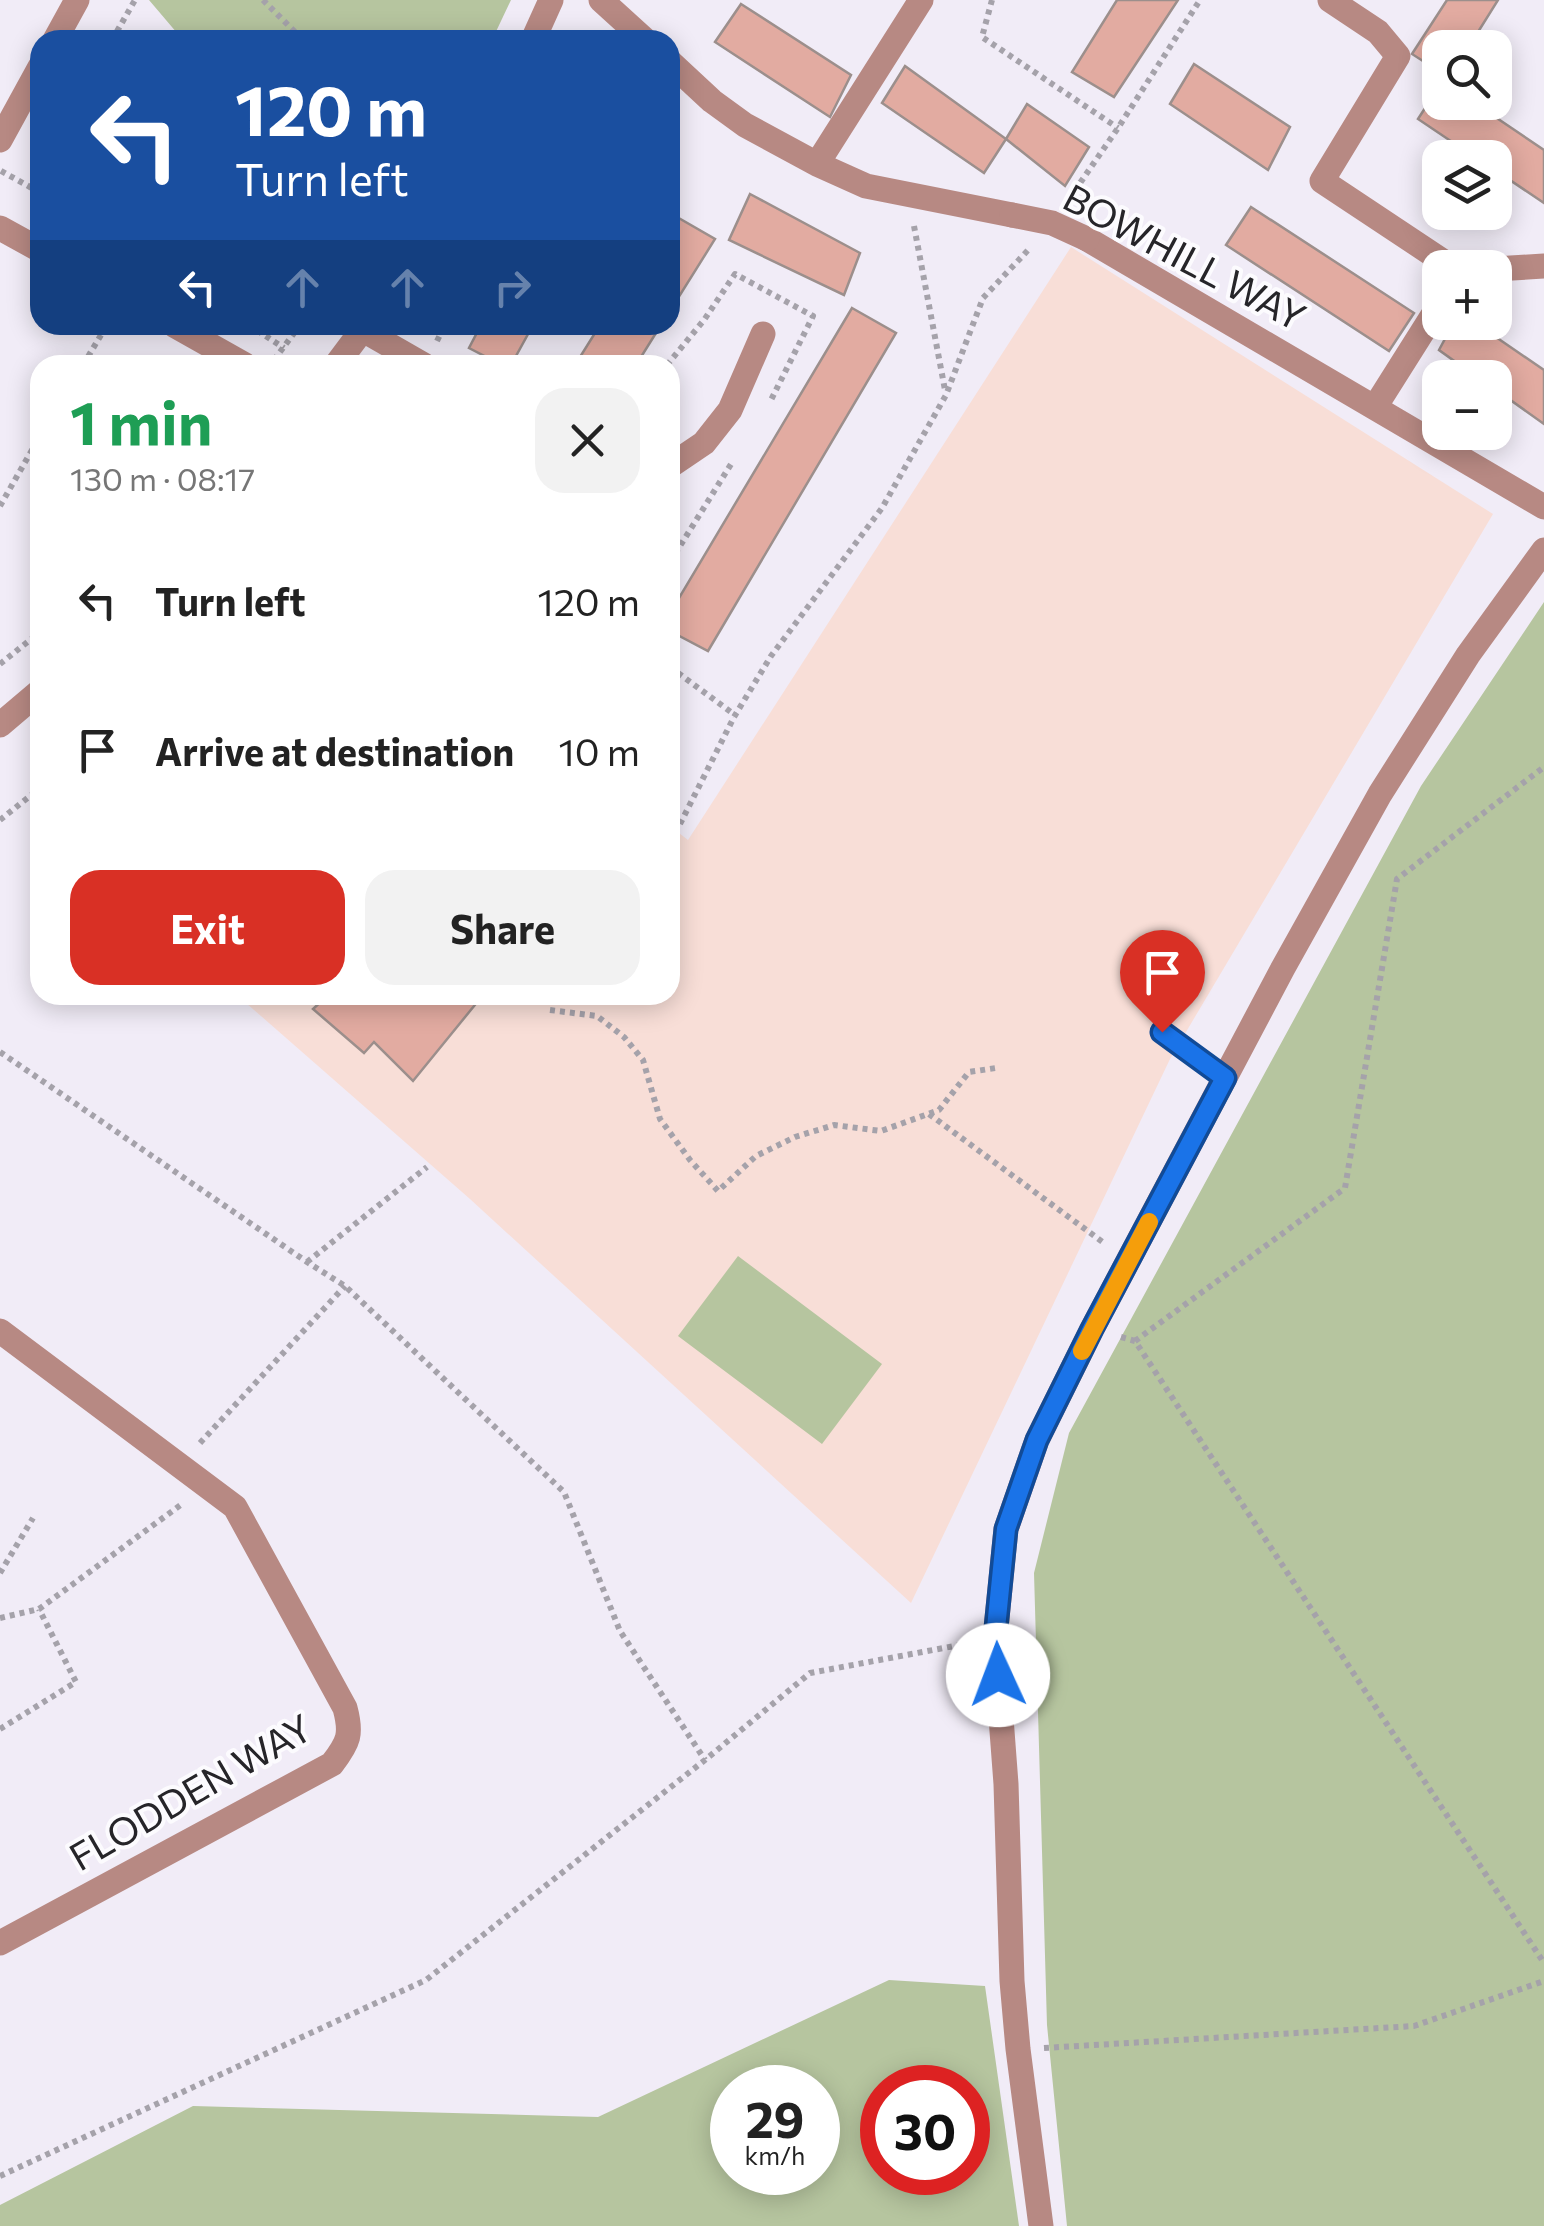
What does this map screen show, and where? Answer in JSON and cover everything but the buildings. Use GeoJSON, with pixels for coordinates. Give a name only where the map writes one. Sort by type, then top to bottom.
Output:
{"type":"FeatureCollection","features":[{"type":"Feature","properties":{"kind":"street"},"geometry":{"type":"LineString","coordinates":[[60,30],[77,0]]}},
{"type":"Feature","properties":{"kind":"street"},"geometry":{"type":"LineString","coordinates":[[538,30],[551,0]]}},
{"type":"Feature","properties":{"kind":"street"},"geometry":{"type":"LineString","coordinates":[[601,0],[634,30]]}},
{"type":"Feature","properties":{"kind":"street"},"geometry":{"type":"LineString","coordinates":[[816,164],[921,0]]}},
{"type":"Feature","properties":{"kind":"street"},"geometry":{"type":"LineString","coordinates":[[1330,0],[1378,32],[1398,56],[1322,181],[1427,250]]}},
{"type":"Feature","properties":{"kind":"street","name":"BOWHILL WAY"},"geometry":{"type":"LineString","coordinates":[[680,71],[745,126],[866,186],[1052,222],[1088,240],[1544,507]]}},
{"type":"Feature","properties":{"kind":"street"},"geometry":{"type":"LineString","coordinates":[[0,140],[30,85]]}},
{"type":"Feature","properties":{"kind":"street"},"geometry":{"type":"LineString","coordinates":[[0,228],[30,244]]}},
{"type":"Feature","properties":{"kind":"street"},"geometry":{"type":"LineString","coordinates":[[1512,269],[1544,266]]}},
{"type":"Feature","properties":{"kind":"street"},"geometry":{"type":"LineString","coordinates":[[1375,407],[1422,333]]}},
{"type":"Feature","properties":{"kind":"street"},"geometry":{"type":"LineString","coordinates":[[680,459],[704,443],[730,410],[763,334]]}},
{"type":"Feature","properties":{"kind":"street"},"geometry":{"type":"LineString","coordinates":[[192,335],[227,355]]}},
{"type":"Feature","properties":{"kind":"street"},"geometry":{"type":"LineString","coordinates":[[377,335],[408,355]]}},
{"type":"Feature","properties":{"kind":"street"},"geometry":{"type":"LineString","coordinates":[[1041,2226],[1012,1981],[1006,1784],[995,1638],[1006,1529],[1037,1440],[1092,1329],[1380,794],[1468,654],[1544,550]]}},
{"type":"Feature","properties":{"kind":"street"},"geometry":{"type":"LineString","coordinates":[[0,725],[30,700]]}},
{"type":"Feature","properties":{"kind":"street","name":"FLODDEN WAY"},"geometry":{"type":"LineString","coordinates":[[0,1331],[234,1507],[345,1708],[351,1730],[344,1749],[332,1764],[0,1944]]}},
{"type":"Feature","properties":{"kind":"lane"},"geometry":{"type":"LineString","coordinates":[[1162,1032],[1225,1078]]}},
{"type":"Feature","properties":{"kind":"path"},"geometry":{"type":"LineString","coordinates":[[118,30],[135,0]]}},
{"type":"Feature","properties":{"kind":"path"},"geometry":{"type":"LineString","coordinates":[[263,0],[293,30]]}},
{"type":"Feature","properties":{"kind":"path"},"geometry":{"type":"LineString","coordinates":[[992,0],[982,36],[1118,128]]}},
{"type":"Feature","properties":{"kind":"path"},"geometry":{"type":"LineString","coordinates":[[1077,188],[1200,0]]}},
{"type":"Feature","properties":{"kind":"path"},"geometry":{"type":"LineString","coordinates":[[0,170],[30,186]]}},
{"type":"Feature","properties":{"kind":"path"},"geometry":{"type":"LineString","coordinates":[[909,195],[946,395]]}},
{"type":"Feature","properties":{"kind":"path"},"geometry":{"type":"LineString","coordinates":[[680,824],[771,656],[882,508],[946,395],[983,298],[1031,247]]}},
{"type":"Feature","properties":{"kind":"path"},"geometry":{"type":"LineString","coordinates":[[264,335],[284,348]]}},
{"type":"Feature","properties":{"kind":"path"},"geometry":{"type":"LineString","coordinates":[[278,355],[293,335]]}},
{"type":"Feature","properties":{"kind":"path"},"geometry":{"type":"LineString","coordinates":[[0,506],[30,452]]}},
{"type":"Feature","properties":{"kind":"path"},"geometry":{"type":"LineString","coordinates":[[0,481],[9,487]]}},
{"type":"Feature","properties":{"kind":"path"},"geometry":{"type":"LineString","coordinates":[[0,664],[30,640]]}},
{"type":"Feature","properties":{"kind":"path"},"geometry":{"type":"LineString","coordinates":[[680,674],[736,715]]}},
{"type":"Feature","properties":{"kind":"path"},"geometry":{"type":"LineString","coordinates":[[1135,1341],[1345,1188],[1398,879],[1544,767]]}},
{"type":"Feature","properties":{"kind":"path"},"geometry":{"type":"LineString","coordinates":[[0,820],[30,796]]}},
{"type":"Feature","properties":{"kind":"path"},"geometry":{"type":"LineString","coordinates":[[550,1010],[597,1016],[624,1037],[643,1060],[660,1120],[718,1190],[756,1156],[795,1137],[834,1125],[881,1130],[939,1110],[969,1072],[996,1068]]}},
{"type":"Feature","properties":{"kind":"path"},"geometry":{"type":"LineString","coordinates":[[0,1052],[345,1286],[564,1492],[620,1631],[705,1760]]}},
{"type":"Feature","properties":{"kind":"path"},"geometry":{"type":"LineString","coordinates":[[928,1113],[1128,1261]]}},
{"type":"Feature","properties":{"kind":"path"},"geometry":{"type":"LineString","coordinates":[[306,1262],[428,1167]]}},
{"type":"Feature","properties":{"kind":"path"},"geometry":{"type":"LineString","coordinates":[[180,1466],[345,1286]]}},
{"type":"Feature","properties":{"kind":"path"},"geometry":{"type":"LineString","coordinates":[[1092,1329],[1135,1341],[1544,1963]]}},
{"type":"Feature","properties":{"kind":"path"},"geometry":{"type":"LineString","coordinates":[[0,1618],[39,1609],[208,1486]]}},
{"type":"Feature","properties":{"kind":"path"},"geometry":{"type":"LineString","coordinates":[[0,1573],[33,1518]]}},
{"type":"Feature","properties":{"kind":"path"},"geometry":{"type":"LineString","coordinates":[[0,1729],[76,1682],[39,1609]]}},
{"type":"Feature","properties":{"kind":"path"},"geometry":{"type":"LineString","coordinates":[[0,2176],[426,1980],[810,1672],[995,1638]]}},
{"type":"Feature","properties":{"kind":"path"},"geometry":{"type":"LineString","coordinates":[[1018,2049],[1414,2026],[1544,1981]]}},
{"type":"Feature","properties":{"kind":"shaded area"},"geometry":{"type":"Polygon","coordinates":[[[1071,247],[1493,514],[1170,1059],[911,1603],[470,1199],[248,1005],[680,1005],[680,834],[688,840],[1071,247]]]}},
{"type":"Feature","properties":{"kind":"green space"},"geometry":{"type":"Polygon","coordinates":[[[149,0],[511,0],[497,30],[174,30],[149,0]]]}},
{"type":"Feature","properties":{"kind":"green space"},"geometry":{"type":"Polygon","coordinates":[[[1544,602],[1544,2226],[1067,2226],[1047,2025],[1034,1573],[1069,1433],[1421,786],[1544,602]]]}},
{"type":"Feature","properties":{"kind":"green space"},"geometry":{"type":"Polygon","coordinates":[[[738,1256],[882,1364],[822,1444],[678,1336],[738,1256]]]}},
{"type":"Feature","properties":{"kind":"green space"},"geometry":{"type":"Polygon","coordinates":[[[889,1980],[985,1986],[1019,2226],[0,2226],[0,2205],[193,2106],[598,2117],[889,1980]]]}},
{"type":"Feature","properties":{"kind":"slow traffic"},"geometry":{"type":"LineString","coordinates":[[1082,1351],[1149,1222]]}},
{"type":"Feature","properties":{"kind":"route"},"geometry":{"type":"LineString","coordinates":[[998,1675],[995,1638],[1006,1529],[1037,1440],[1225,1078],[1162,1032]]}}]}
